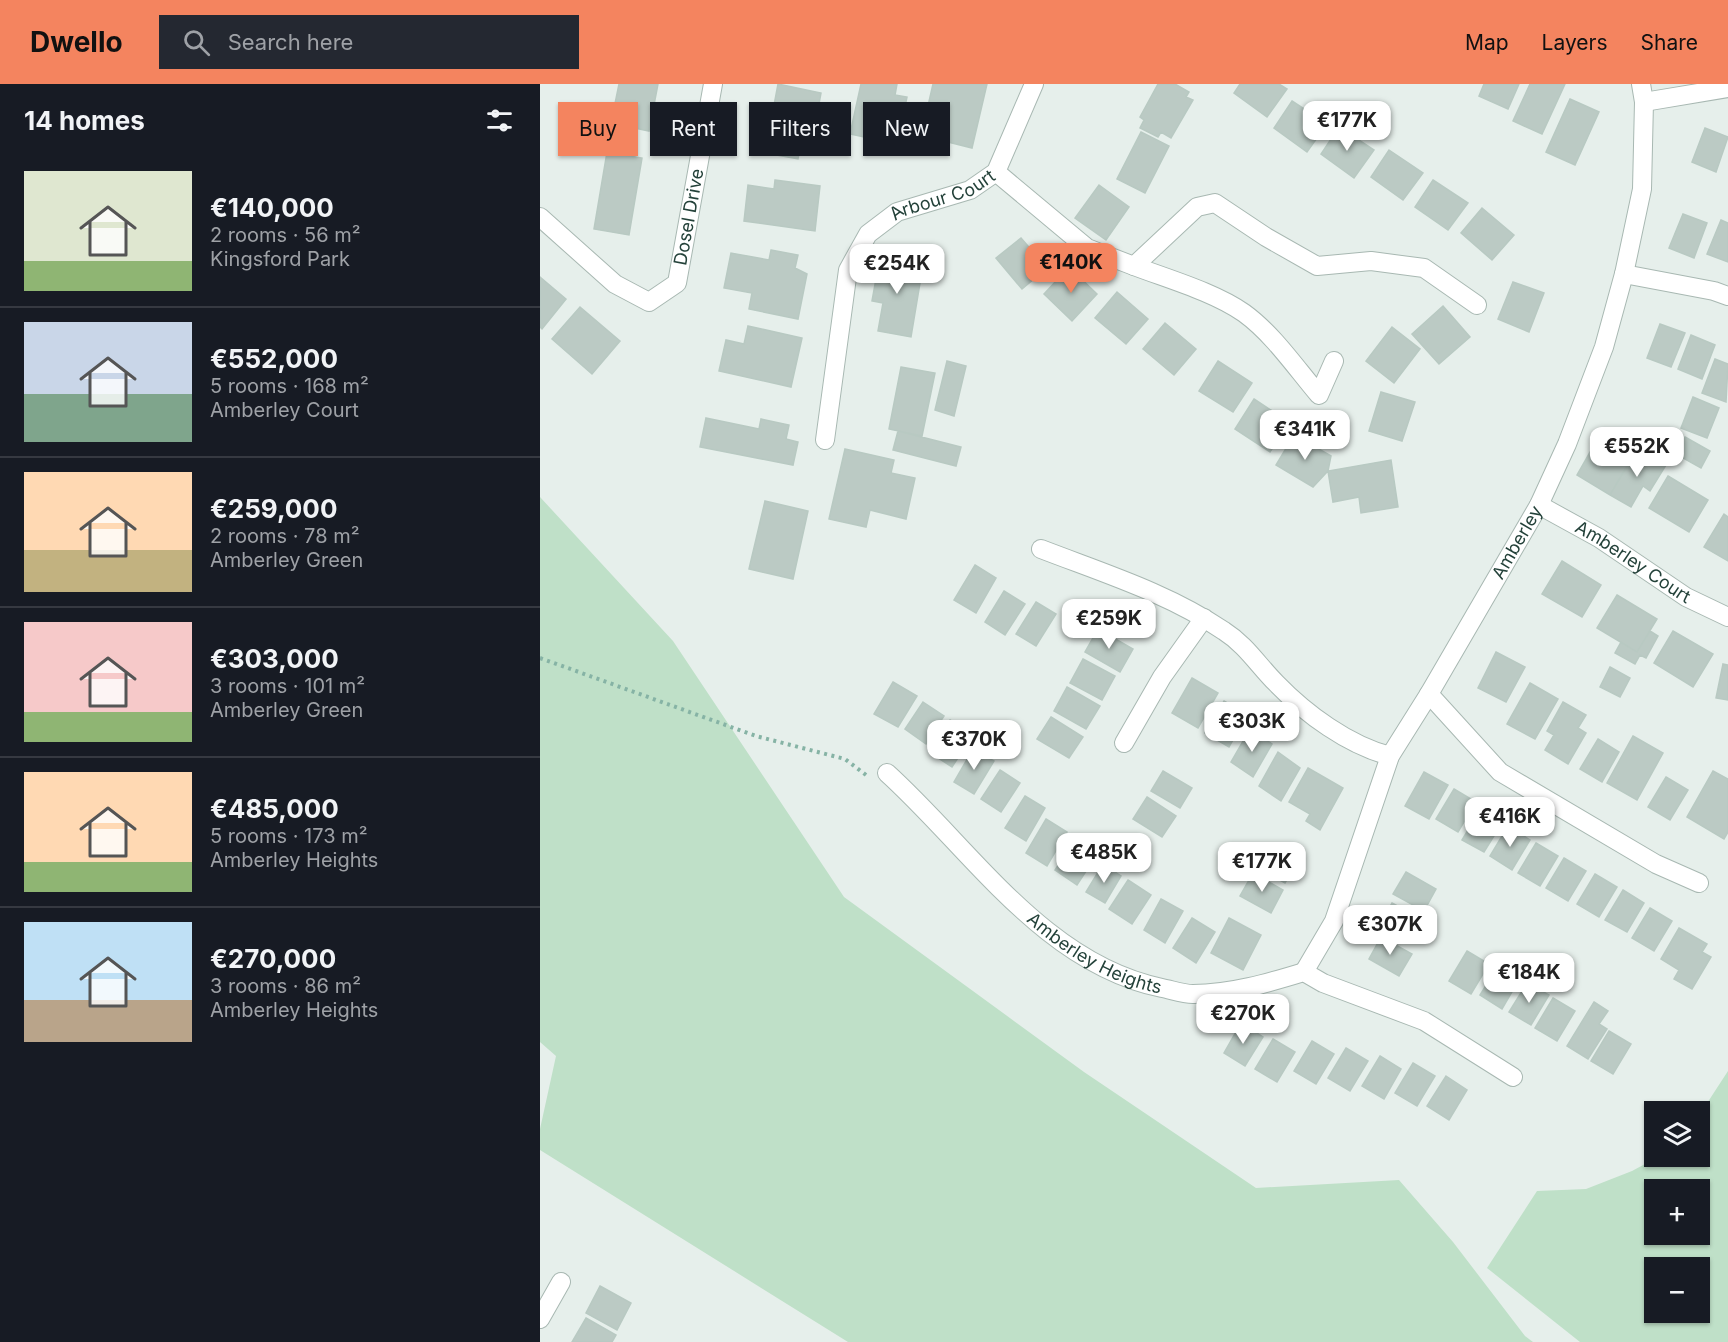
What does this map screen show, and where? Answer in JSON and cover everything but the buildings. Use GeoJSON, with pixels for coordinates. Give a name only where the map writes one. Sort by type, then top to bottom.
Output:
{"type":"FeatureCollection","features":[{"type":"Feature","properties":{"kind":"street","name":"Dosel Drive"},"geometry":{"type":"LineString","coordinates":[[540,217],[615,284],[649,302],[677,282],[713,84]]}},
{"type":"Feature","properties":{"kind":"street","name":"Arbour Court"},"geometry":{"type":"LineString","coordinates":[[825,440],[848,270],[868,234],[897,212],[970,190],[996,172],[1034,84]]}},
{"type":"Feature","properties":{"kind":"street"},"geometry":{"type":"LineString","coordinates":[[1642,93],[1728,88]]}},
{"type":"Feature","properties":{"kind":"street","name":"Amberley"},"geometry":{"type":"LineString","coordinates":[[1304,972],[1334,921],[1390,756],[1429,694],[1539,505],[1567,444],[1604,347],[1624,274],[1642,189],[1642,93]]}},
{"type":"Feature","properties":{"kind":"street"},"geometry":{"type":"LineString","coordinates":[[996,172],[1087,248],[1190,286],[1244,313],[1272,340],[1319,395],[1334,361]]}},
{"type":"Feature","properties":{"kind":"street"},"geometry":{"type":"LineString","coordinates":[[1134,266],[1171,234],[1197,207],[1215,203],[1263,236],[1317,266],[1371,261],[1424,268],[1477,305]]}},
{"type":"Feature","properties":{"kind":"street"},"geometry":{"type":"LineString","coordinates":[[1624,274],[1714,291],[1728,296]]}},
{"type":"Feature","properties":{"kind":"street","name":"Amberley Court"},"geometry":{"type":"LineString","coordinates":[[1539,505],[1599,538],[1686,597],[1728,617]]}},
{"type":"Feature","properties":{"kind":"street"},"geometry":{"type":"LineString","coordinates":[[1041,549],[1165,597],[1204,618],[1227,632],[1252,654],[1276,683],[1318,718],[1367,750],[1390,756]]}},
{"type":"Feature","properties":{"kind":"street"},"geometry":{"type":"LineString","coordinates":[[1124,743],[1162,677],[1204,618]]}},
{"type":"Feature","properties":{"kind":"street"},"geometry":{"type":"LineString","coordinates":[[1429,694],[1500,772],[1656,864],[1699,883]]}},
{"type":"Feature","properties":{"kind":"street","name":"Amberley Heights"},"geometry":{"type":"LineString","coordinates":[[887,773],[922,804],[1034,920],[1079,954],[1129,981],[1192,994],[1256,987],[1304,972]]}},
{"type":"Feature","properties":{"kind":"street"},"geometry":{"type":"LineString","coordinates":[[1304,972],[1323,982],[1424,1021],[1513,1077]]}},
{"type":"Feature","properties":{"kind":"street"},"geometry":{"type":"LineString","coordinates":[[540,1319],[561,1282]]}},
{"type":"Feature","properties":{"kind":"path"},"geometry":{"type":"LineString","coordinates":[[540,658],[756,736],[844,759],[865,775],[887,773]]}},
{"type":"Feature","properties":{"kind":"green space"},"geometry":{"type":"Polygon","coordinates":[[[540,497],[673,641],[844,897],[1084,1072],[1256,1188],[1399,1180],[1453,1242],[1525,1336],[1533,1342],[848,1342],[540,1150],[540,1129],[556,1056],[540,1042],[540,497]]]}},
{"type":"Feature","properties":{"kind":"green space"},"geometry":{"type":"Polygon","coordinates":[[[1728,1071],[1728,1342],[1580,1342],[1487,1268],[1537,1191],[1586,1189],[1644,1165],[1644,1167],[1710,1167],[1708,1101],[1728,1071]]]}}]}
